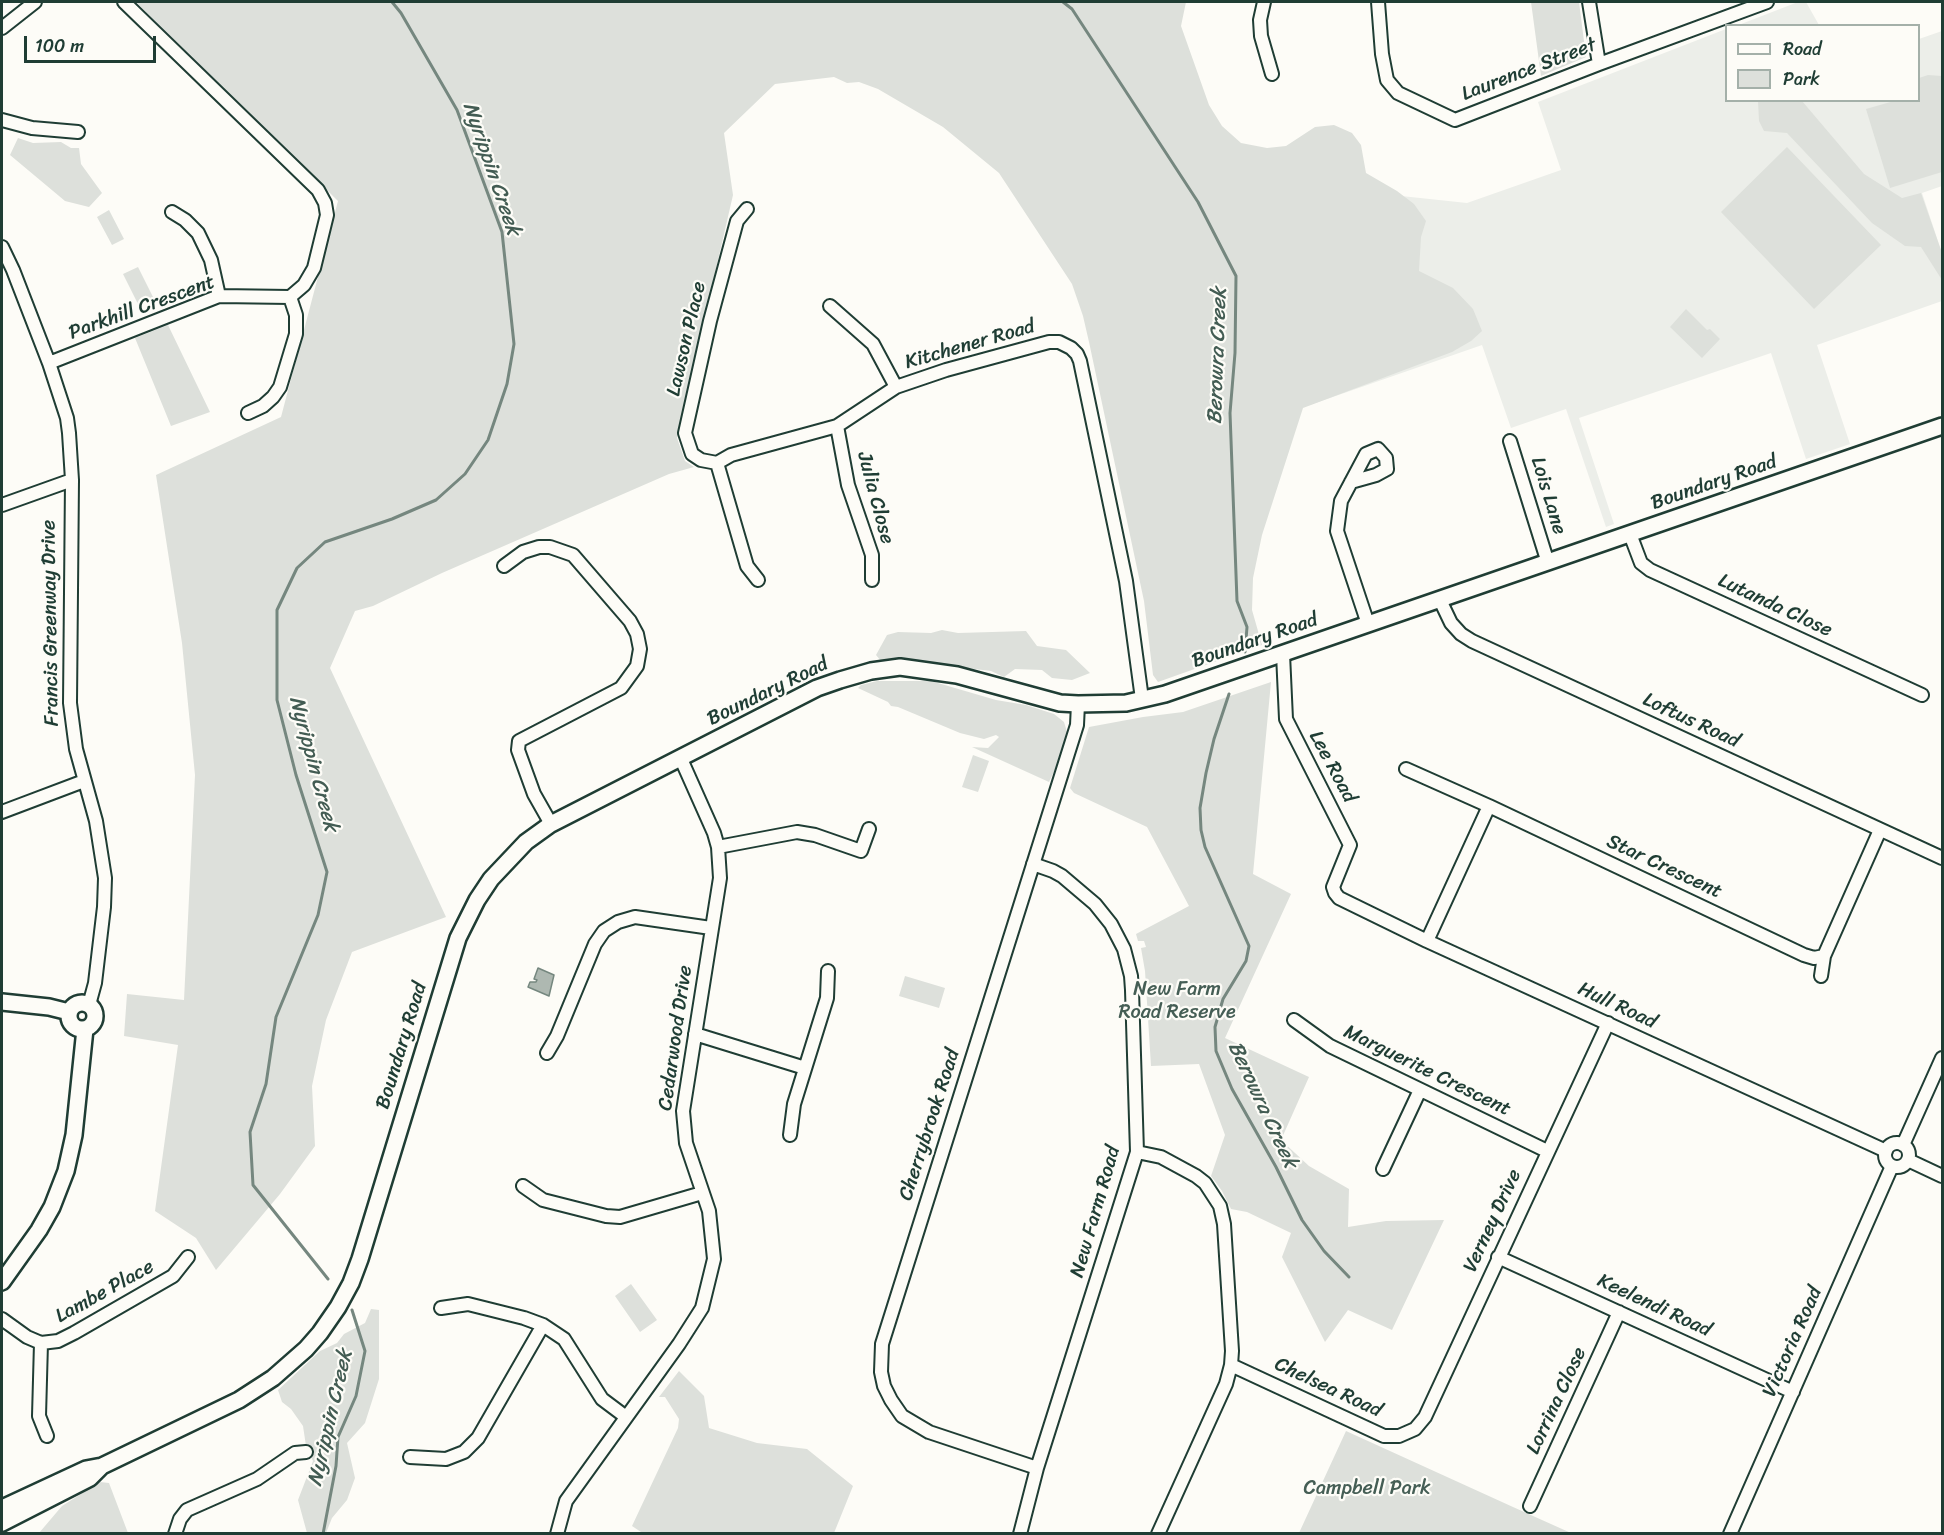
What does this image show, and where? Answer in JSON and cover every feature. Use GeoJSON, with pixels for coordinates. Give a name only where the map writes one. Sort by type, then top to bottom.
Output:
{"type":"FeatureCollection","features":[{"type":"Feature","properties":{"kind":"main road","name":"Boundary Road"},"geometry":{"type":"LineString","coordinates":[[2,1508],[86,1468],[102,1466],[239,1400],[273,1378],[306,1349],[320,1333],[339,1307],[360,1260],[458,938],[477,900],[491,879],[526,842],[551,824],[817,688],[871,671],[900,667],[928,669],[995,684],[1033,697],[1078,704],[1126,703],[1169,693],[1942,426]]}},
{"type":"Feature","properties":{"kind":"main road"},"geometry":{"type":"LineString","coordinates":[[2,1002],[49,1006],[69,1012]]}},
{"type":"Feature","properties":{"kind":"main road"},"geometry":{"type":"LineString","coordinates":[[78,1004],[89,1005],[94,1011],[95,1018],[85,1029],[77,1028],[71,1023],[69,1012],[78,1004]]}},
{"type":"Feature","properties":{"kind":"main road"},"geometry":{"type":"LineString","coordinates":[[2,1282],[39,1230],[52,1207],[66,1171],[74,1135],[85,1029]]}},
{"type":"Feature","properties":{"kind":"main road","name":"Boundary Road"},"geometry":{"type":"LineString","coordinates":[[2,1523],[90,1478],[102,1466]]}},
{"type":"Feature","properties":{"kind":"street"},"geometry":{"type":"LineString","coordinates":[[2,28],[35,2]]}},
{"type":"Feature","properties":{"kind":"street"},"geometry":{"type":"LineString","coordinates":[[124,2],[318,190],[325,203],[327,215],[314,268],[304,285],[290,297],[296,315],[296,334],[280,387],[263,406],[248,413]]}},
{"type":"Feature","properties":{"kind":"street"},"geometry":{"type":"LineString","coordinates":[[1264,2],[1260,20],[1261,36],[1272,74]]}},
{"type":"Feature","properties":{"kind":"street","name":"Laurence Street"},"geometry":{"type":"LineString","coordinates":[[1378,2],[1382,54],[1387,80],[1398,93],[1455,120],[1767,2]]}},
{"type":"Feature","properties":{"kind":"street"},"geometry":{"type":"LineString","coordinates":[[1589,2],[1599,64]]}},
{"type":"Feature","properties":{"kind":"street"},"geometry":{"type":"LineString","coordinates":[[2,120],[32,128],[78,132]]}},
{"type":"Feature","properties":{"kind":"street","name":"Lawson Place"},"geometry":{"type":"LineString","coordinates":[[717,463],[701,460],[692,454],[685,433],[710,321],[737,221],[747,209]]}},
{"type":"Feature","properties":{"kind":"street"},"geometry":{"type":"LineString","coordinates":[[172,212],[185,220],[198,233],[211,260],[219,296]]}},
{"type":"Feature","properties":{"kind":"street","name":"Francis Greenway Drive"},"geometry":{"type":"LineString","coordinates":[[2,247],[50,363],[67,418],[71,447],[70,703],[74,742],[96,821],[105,878],[96,972],[89,1005]]}},
{"type":"Feature","properties":{"kind":"street","name":"Parkhill Crescent"},"geometry":{"type":"LineString","coordinates":[[50,363],[219,296],[290,297]]}},
{"type":"Feature","properties":{"kind":"street"},"geometry":{"type":"LineString","coordinates":[[830,306],[873,344],[896,387]]}},
{"type":"Feature","properties":{"kind":"street","name":"Kitchener Road"},"geometry":{"type":"LineString","coordinates":[[717,463],[731,455],[837,426],[896,387],[946,370],[1049,342],[1067,345],[1077,354],[1126,581],[1142,699]]}},
{"type":"Feature","properties":{"kind":"street","name":"Julia Close"},"geometry":{"type":"LineString","coordinates":[[837,426],[849,484],[872,555],[872,580]]}},
{"type":"Feature","properties":{"kind":"street","name":"Lois Lane"},"geometry":{"type":"LineString","coordinates":[[1510,441],[1548,562]]}},
{"type":"Feature","properties":{"kind":"street"},"geometry":{"type":"LineString","coordinates":[[717,463],[747,566],[758,580]]}},
{"type":"Feature","properties":{"kind":"street"},"geometry":{"type":"LineString","coordinates":[[2,505],[72,480]]}},
{"type":"Feature","properties":{"kind":"street"},"geometry":{"type":"LineString","coordinates":[[1351,482],[1341,501],[1337,531],[1368,624]]}},
{"type":"Feature","properties":{"kind":"street","name":"Lutanda Close"},"geometry":{"type":"LineString","coordinates":[[1630,534],[1641,563],[1650,570],[1922,695]]}},
{"type":"Feature","properties":{"kind":"street"},"geometry":{"type":"LineString","coordinates":[[504,566],[523,552],[539,547],[565,551],[577,559],[630,621],[637,634],[640,649],[637,666],[621,688],[519,741],[518,750],[534,795],[551,824]]}},
{"type":"Feature","properties":{"kind":"street","name":"Loftus Road"},"geometry":{"type":"LineString","coordinates":[[1440,600],[1451,623],[1461,634],[1473,641],[1942,858]]}},
{"type":"Feature","properties":{"kind":"street","name":"Lee Road"},"geometry":{"type":"LineString","coordinates":[[1283,654],[1284,711],[1288,725],[1349,842],[1349,852],[1334,884],[1335,893]]}},
{"type":"Feature","properties":{"kind":"street","name":"Cherrybrook Road"},"geometry":{"type":"LineString","coordinates":[[1038,1468],[929,1432],[902,1416],[884,1386],[881,1372],[882,1344],[1077,725],[1078,704]]}},
{"type":"Feature","properties":{"kind":"street","name":"Cedarwood Drive"},"geometry":{"type":"LineString","coordinates":[[556,1533],[566,1501],[679,1344],[702,1308],[714,1260],[709,1211],[686,1143],[684,1096],[720,878],[718,847],[710,819],[681,759]]}},
{"type":"Feature","properties":{"kind":"street","name":"Star Crescent"},"geometry":{"type":"LineString","coordinates":[[1406,770],[1489,806],[1804,955],[1814,958],[1824,956]]}},
{"type":"Feature","properties":{"kind":"street"},"geometry":{"type":"LineString","coordinates":[[2,812],[84,781]]}},
{"type":"Feature","properties":{"kind":"street"},"geometry":{"type":"LineString","coordinates":[[1427,941],[1489,806]]}},
{"type":"Feature","properties":{"kind":"street"},"geometry":{"type":"LineString","coordinates":[[718,847],[797,832],[815,835],[861,851],[869,829]]}},
{"type":"Feature","properties":{"kind":"street"},"geometry":{"type":"LineString","coordinates":[[1821,976],[1824,956],[1880,830]]}},
{"type":"Feature","properties":{"kind":"street","name":"New Farm Road"},"geometry":{"type":"LineString","coordinates":[[1020,1533],[1038,1468],[1137,1152],[1132,990],[1124,950],[1111,924],[1095,904],[1062,876],[1033,864]]}},
{"type":"Feature","properties":{"kind":"street","name":"Hull Road"},"geometry":{"type":"LineString","coordinates":[[1335,893],[1342,901],[1427,941],[1886,1151]]}},
{"type":"Feature","properties":{"kind":"street"},"geometry":{"type":"LineString","coordinates":[[547,1053],[557,1036],[596,944],[604,931],[618,922],[635,917],[711,928]]}},
{"type":"Feature","properties":{"kind":"street"},"geometry":{"type":"LineString","coordinates":[[790,1134],[794,1104],[827,998],[828,971]]}},
{"type":"Feature","properties":{"kind":"street","name":"Marguerite Crescent"},"geometry":{"type":"LineString","coordinates":[[1294,1020],[1330,1046],[1547,1151]]}},
{"type":"Feature","properties":{"kind":"street","name":"Verney Drive"},"geometry":{"type":"LineString","coordinates":[[1409,1432],[1425,1417],[1608,1023]]}},
{"type":"Feature","properties":{"kind":"street"},"geometry":{"type":"LineString","coordinates":[[695,1035],[805,1068]]}},
{"type":"Feature","properties":{"kind":"street"},"geometry":{"type":"LineString","coordinates":[[1903,1145],[1942,1058]]}},
{"type":"Feature","properties":{"kind":"street"},"geometry":{"type":"LineString","coordinates":[[1383,1170],[1420,1090]]}},
{"type":"Feature","properties":{"kind":"street"},"geometry":{"type":"LineString","coordinates":[[1893,1144],[1903,1145],[1908,1153],[1908,1160],[1903,1165],[1892,1166],[1885,1158],[1886,1151],[1893,1144]]}},
{"type":"Feature","properties":{"kind":"street"},"geometry":{"type":"LineString","coordinates":[[1137,1152],[1161,1157],[1205,1183],[1220,1206],[1224,1224],[1231,1365],[1226,1384],[1158,1533]]}},
{"type":"Feature","properties":{"kind":"street"},"geometry":{"type":"LineString","coordinates":[[1908,1160],[1942,1176]]}},
{"type":"Feature","properties":{"kind":"street","name":"Victoria Road"},"geometry":{"type":"LineString","coordinates":[[1730,1533],[1892,1166]]}},
{"type":"Feature","properties":{"kind":"street"},"geometry":{"type":"LineString","coordinates":[[523,1186],[543,1200],[606,1216],[620,1217],[702,1193]]}},
{"type":"Feature","properties":{"kind":"street","name":"Lambe Place"},"geometry":{"type":"LineString","coordinates":[[2,1319],[27,1337],[41,1343],[58,1341],[173,1276],[188,1257]]}},
{"type":"Feature","properties":{"kind":"street","name":"Keelendi Road"},"geometry":{"type":"LineString","coordinates":[[1498,1257],[1793,1392]]}},
{"type":"Feature","properties":{"kind":"street"},"geometry":{"type":"LineString","coordinates":[[441,1308],[468,1304],[543,1325],[564,1339],[602,1399],[626,1417]]}},
{"type":"Feature","properties":{"kind":"street","name":"Lorrina Close"},"geometry":{"type":"LineString","coordinates":[[1530,1506],[1619,1312]]}},
{"type":"Feature","properties":{"kind":"street"},"geometry":{"type":"LineString","coordinates":[[410,1457],[446,1459],[464,1452],[478,1438],[543,1325]]}},
{"type":"Feature","properties":{"kind":"street"},"geometry":{"type":"LineString","coordinates":[[41,1343],[39,1416],[47,1436]]}},
{"type":"Feature","properties":{"kind":"street","name":"Chelsea Road"},"geometry":{"type":"LineString","coordinates":[[1231,1365],[1384,1436],[1399,1436],[1409,1432]]}},
{"type":"Feature","properties":{"kind":"street"},"geometry":{"type":"LineString","coordinates":[[175,1533],[187,1509],[257,1479],[295,1453],[306,1452]]}},
{"type":"Feature","properties":{"kind":"shaded area"},"geometry":{"type":"Polygon","coordinates":[[[1798,2],[1806,2],[1818,24],[1741,24],[1798,2]]]}},
{"type":"Feature","properties":{"kind":"shaded area"},"geometry":{"type":"Polygon","coordinates":[[[1725,29],[1725,102],[1920,102],[1920,39],[1942,31],[1942,186],[1922,193],[1942,253],[1942,301],[1817,345],[1850,444],[1806,459],[1771,353],[1579,418],[1614,524],[1606,527],[1566,409],[1511,428],[1482,345],[1307,406],[1372,181],[1392,195],[1467,203],[1561,170],[1538,102],[1725,29]]]}},
{"type":"Feature","properties":{"kind":"shaded area"},"geometry":{"type":"Polygon","coordinates":[[[538,968],[554,975],[549,996],[528,987],[530,982],[536,982],[537,980],[534,979],[538,968]]]}},
{"type":"Feature","properties":{"kind":"green space"},"geometry":{"type":"Polygon","coordinates":[[[136,2],[1186,2],[1181,26],[1209,105],[1222,126],[1241,143],[1267,148],[1286,146],[1315,127],[1334,125],[1352,133],[1361,145],[1366,173],[1414,204],[1426,221],[1421,237],[1419,271],[1453,288],[1473,309],[1482,331],[1471,341],[1452,352],[1303,408],[1262,535],[1253,578],[1252,610],[1262,645],[1158,682],[1153,675],[1144,601],[1089,342],[1072,284],[999,173],[943,127],[878,89],[859,82],[847,83],[834,77],[775,84],[724,133],[733,195],[677,438],[685,461],[694,467],[669,474],[442,573],[373,606],[355,611],[330,668],[446,917],[352,952],[326,1020],[312,1086],[315,1146],[280,1194],[216,1270],[196,1238],[155,1211],[178,1045],[124,1036],[127,994],[184,1000],[195,775],[182,643],[156,475],[281,417],[338,201],[136,2]]]}},
{"type":"Feature","properties":{"kind":"green space"},"geometry":{"type":"Polygon","coordinates":[[[1531,2],[1579,2],[1586,57],[1541,76],[1531,2]]]}},
{"type":"Feature","properties":{"kind":"green space"},"geometry":{"type":"Polygon","coordinates":[[[1928,75],[1942,76],[1942,172],[1890,188],[1866,109],[1890,102],[1920,102],[1920,78],[1928,75]]]}},
{"type":"Feature","properties":{"kind":"green space"},"geometry":{"type":"Polygon","coordinates":[[[1758,102],[1803,102],[1864,174],[1902,198],[1921,193],[1942,253],[1942,280],[1921,247],[1905,246],[1872,223],[1787,133],[1764,131],[1759,121],[1758,102]]]}},
{"type":"Feature","properties":{"kind":"green space"},"geometry":{"type":"Polygon","coordinates":[[[18,138],[33,143],[61,142],[71,148],[79,148],[81,164],[102,193],[89,207],[65,201],[10,155],[18,138]]]}},
{"type":"Feature","properties":{"kind":"green space"},"geometry":{"type":"Polygon","coordinates":[[[1787,147],[1881,245],[1814,309],[1721,212],[1787,147]]]}},
{"type":"Feature","properties":{"kind":"green space"},"geometry":{"type":"Polygon","coordinates":[[[109,210],[124,239],[112,245],[97,217],[109,210]]]}},
{"type":"Feature","properties":{"kind":"green space"},"geometry":{"type":"Polygon","coordinates":[[[138,267],[153,297],[138,304],[123,274],[138,267]]]}},
{"type":"Feature","properties":{"kind":"green space"},"geometry":{"type":"Polygon","coordinates":[[[1686,309],[1707,330],[1710,329],[1720,339],[1702,358],[1670,327],[1686,309]]]}},
{"type":"Feature","properties":{"kind":"green space"},"geometry":{"type":"Polygon","coordinates":[[[168,325],[210,412],[171,426],[135,338],[168,325]]]}},
{"type":"Feature","properties":{"kind":"green space"},"geometry":{"type":"Polygon","coordinates":[[[942,630],[958,633],[1026,631],[1037,646],[1066,650],[1090,673],[1072,680],[1052,678],[1042,670],[1015,669],[1004,677],[991,671],[900,660],[881,661],[876,655],[887,635],[898,632],[931,633],[942,630]]]}},
{"type":"Feature","properties":{"kind":"green space"},"geometry":{"type":"Polygon","coordinates":[[[877,681],[931,681],[1054,714],[1064,722],[1067,732],[1060,759],[1049,782],[972,747],[988,748],[999,737],[996,735],[984,739],[960,733],[891,706],[888,702],[858,688],[877,681]]]}},
{"type":"Feature","properties":{"kind":"green space","name":"New Farm Road Reserve"},"geometry":{"type":"Polygon","coordinates":[[[1271,682],[1253,874],[1291,894],[1225,1038],[1309,1077],[1281,1140],[1309,1166],[1349,1189],[1348,1227],[1386,1221],[1444,1220],[1392,1330],[1348,1310],[1325,1342],[1282,1257],[1291,1233],[1247,1212],[1231,1209],[1211,1176],[1225,1135],[1199,1064],[1151,1066],[1145,971],[1141,948],[1146,947],[1144,941],[1138,941],[1136,934],[1189,906],[1147,827],[1074,793],[1070,788],[1089,727],[1183,712],[1271,682]]]}},
{"type":"Feature","properties":{"kind":"green space"},"geometry":{"type":"Polygon","coordinates":[[[973,755],[989,761],[978,792],[962,787],[973,755]]]}},
{"type":"Feature","properties":{"kind":"green space"},"geometry":{"type":"Polygon","coordinates":[[[905,976],[945,988],[939,1008],[899,996],[905,976]]]}},
{"type":"Feature","properties":{"kind":"green space"},"geometry":{"type":"Polygon","coordinates":[[[631,1284],[657,1320],[640,1332],[615,1296],[631,1284]]]}},
{"type":"Feature","properties":{"kind":"green space"},"geometry":{"type":"Polygon","coordinates":[[[371,1309],[379,1310],[379,1379],[365,1423],[347,1443],[355,1478],[347,1500],[332,1518],[326,1533],[307,1533],[298,1500],[313,1461],[306,1446],[303,1426],[291,1409],[282,1402],[278,1390],[320,1351],[337,1343],[344,1334],[365,1323],[371,1309]]]}},
{"type":"Feature","properties":{"kind":"green space"},"geometry":{"type":"Polygon","coordinates":[[[679,1371],[704,1396],[709,1428],[757,1443],[807,1449],[853,1486],[834,1533],[644,1534],[632,1526],[678,1428],[679,1419],[665,1397],[659,1397],[679,1371]]]}},
{"type":"Feature","properties":{"kind":"green space","name":"Campbell Park"},"geometry":{"type":"Polygon","coordinates":[[[1346,1431],[1513,1507],[1571,1533],[1299,1533],[1346,1431]]]}},
{"type":"Feature","properties":{"kind":"green space"},"geometry":{"type":"Polygon","coordinates":[[[100,1482],[109,1483],[128,1533],[39,1533],[62,1506],[100,1482]]]}},
{"type":"Feature","properties":{"kind":"waterway","name":"Nyrippin Creek"},"geometry":{"type":"LineString","coordinates":[[328,1279],[253,1185],[250,1132],[266,1084],[276,1017],[318,915],[327,872],[296,775],[277,700],[277,610],[297,568],[325,542],[392,519],[436,500],[465,474],[488,440],[507,384],[514,344],[502,232],[457,110],[401,13],[392,2]]}},
{"type":"Feature","properties":{"kind":"waterway","name":"Berowra Creek"},"geometry":{"type":"LineString","coordinates":[[1063,2],[1072,9],[1198,202],[1236,276],[1235,353],[1230,413],[1237,601],[1247,627],[1245,652]]}},
{"type":"Feature","properties":{"kind":"waterway","name":"Berowra Creek"},"geometry":{"type":"LineString","coordinates":[[1229,694],[1214,739],[1206,773],[1200,808],[1201,830],[1205,847],[1249,946],[1246,961],[1223,999],[1215,1027],[1216,1051],[1232,1089],[1276,1167],[1302,1220],[1324,1251],[1349,1277]]}},
{"type":"Feature","properties":{"kind":"waterway","name":"Nyrippin Creek"},"geometry":{"type":"LineString","coordinates":[[323,1534],[336,1466],[338,1437],[356,1396],[365,1351],[352,1310]]}}]}
